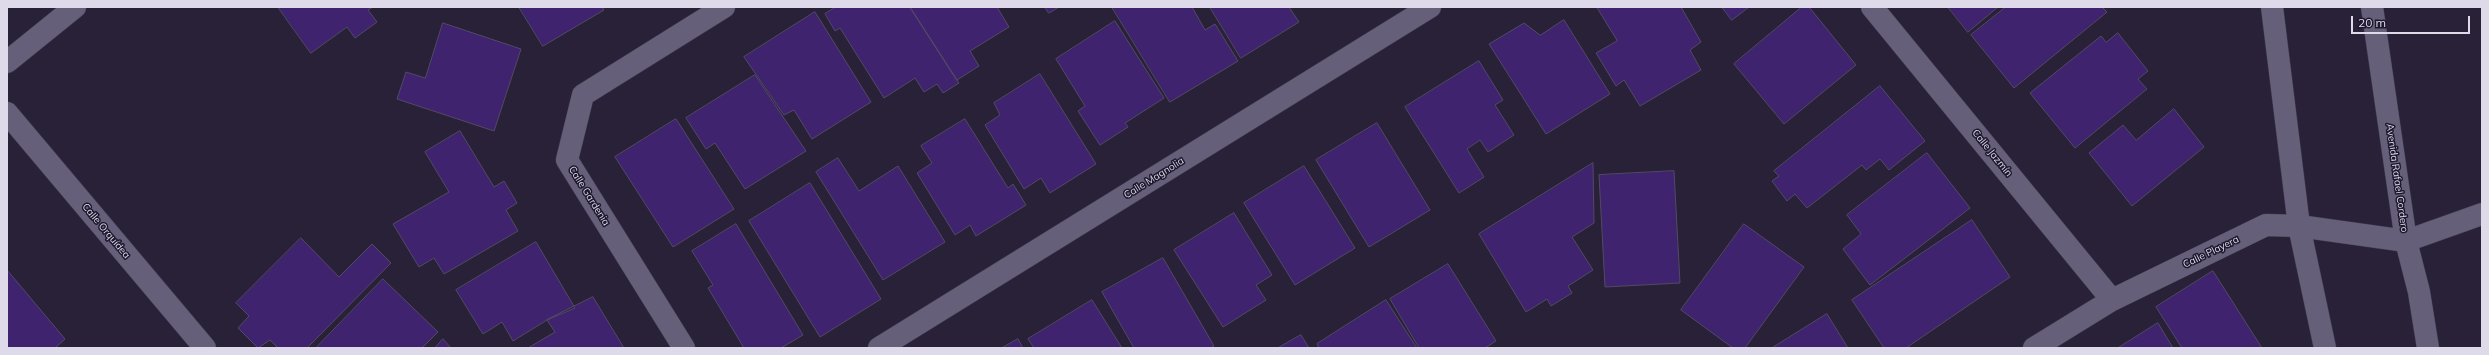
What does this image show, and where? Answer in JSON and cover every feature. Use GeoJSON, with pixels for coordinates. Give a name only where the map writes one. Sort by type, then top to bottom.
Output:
{"type":"FeatureCollection","features":[{"type":"Feature","properties":{"kind":"street"},"geometry":{"type":"LineString","coordinates":[[7,62],[75,7]]}},
{"type":"Feature","properties":{"kind":"street","name":"Calle Gardenia"},"geometry":{"type":"LineString","coordinates":[[684,348],[567,160],[583,95],[724,7]]}},
{"type":"Feature","properties":{"kind":"street","name":"Calle Magnolia"},"geometry":{"type":"LineString","coordinates":[[879,348],[1430,7]]}},
{"type":"Feature","properties":{"kind":"street","name":"Calle Jazmín"},"geometry":{"type":"LineString","coordinates":[[1872,7],[2112,300]]}},
{"type":"Feature","properties":{"kind":"street"},"geometry":{"type":"LineString","coordinates":[[2272,7],[2299,226],[2325,348]]}},
{"type":"Feature","properties":{"kind":"street","name":"Avenida Rafael Cordero"},"geometry":{"type":"LineString","coordinates":[[2372,7],[2406,242],[2419,292],[2428,348]]}},
{"type":"Feature","properties":{"kind":"street","name":"Calle Orquídea"},"geometry":{"type":"LineString","coordinates":[[7,113],[205,348]]}},
{"type":"Feature","properties":{"kind":"street"},"geometry":{"type":"LineString","coordinates":[[2406,242],[2482,214]]}},
{"type":"Feature","properties":{"kind":"street","name":"Calle Playera"},"geometry":{"type":"LineString","coordinates":[[2034,348],[2112,300],[2266,225],[2299,226],[2406,242]]}},
{"type":"Feature","properties":{"kind":"building"},"geometry":{"type":"Polygon","coordinates":[[[278,7],[373,7],[368,10],[377,22],[355,38],[347,27],[311,53],[278,7]]]}},
{"type":"Feature","properties":{"kind":"building"},"geometry":{"type":"Polygon","coordinates":[[[519,7],[602,7],[604,10],[543,46],[519,7]]]}},
{"type":"Feature","properties":{"kind":"building"},"geometry":{"type":"Polygon","coordinates":[[[836,7],[910,7],[959,83],[943,93],[937,84],[924,92],[915,78],[884,98],[840,28],[835,31],[825,14],[836,7]]]}},
{"type":"Feature","properties":{"kind":"building"},"geometry":{"type":"Polygon","coordinates":[[[910,7],[997,7],[1009,27],[970,51],[979,66],[957,80],[910,7]]]}},
{"type":"Feature","properties":{"kind":"building"},"geometry":{"type":"Polygon","coordinates":[[[1045,7],[1059,7],[1049,13],[1045,7]]]}},
{"type":"Feature","properties":{"kind":"building"},"geometry":{"type":"Polygon","coordinates":[[[1112,7],[1192,7],[1205,30],[1215,24],[1238,61],[1170,102],[1112,7]]]}},
{"type":"Feature","properties":{"kind":"building"},"geometry":{"type":"Polygon","coordinates":[[[1210,7],[1289,7],[1299,22],[1241,58],[1210,7]]]}},
{"type":"Feature","properties":{"kind":"building"},"geometry":{"type":"Polygon","coordinates":[[[1597,7],[1681,7],[1701,42],[1690,50],[1701,70],[1640,106],[1624,80],[1616,86],[1596,53],[1617,41],[1597,7]]]}},
{"type":"Feature","properties":{"kind":"building"},"geometry":{"type":"Polygon","coordinates":[[[1722,7],[1749,7],[1732,20],[1722,7]]]}},
{"type":"Feature","properties":{"kind":"building"},"geometry":{"type":"Polygon","coordinates":[[[1802,7],[1809,7],[1856,65],[1784,124],[1734,64],[1802,7]]]}},
{"type":"Feature","properties":{"kind":"building"},"geometry":{"type":"Polygon","coordinates":[[[1948,7],[1998,7],[1968,32],[1948,7]]]}},
{"type":"Feature","properties":{"kind":"building"},"geometry":{"type":"Polygon","coordinates":[[[2006,7],[2102,7],[2107,12],[2014,88],[1971,35],[2006,7]]]}},
{"type":"Feature","properties":{"kind":"building"},"geometry":{"type":"Polygon","coordinates":[[[815,12],[871,102],[812,139],[794,110],[784,115],[744,57],[815,12]]]}},
{"type":"Feature","properties":{"kind":"building"},"geometry":{"type":"Polygon","coordinates":[[[1564,20],[1610,94],[1546,134],[1489,44],[1524,23],[1540,35],[1564,20]]]}},
{"type":"Feature","properties":{"kind":"building"},"geometry":{"type":"Polygon","coordinates":[[[1115,21],[1164,98],[1125,123],[1128,127],[1100,145],[1078,111],[1085,106],[1056,59],[1115,21]]]}},
{"type":"Feature","properties":{"kind":"building"},"geometry":{"type":"Polygon","coordinates":[[[443,23],[521,49],[494,131],[397,99],[406,72],[425,78],[443,23]]]}},
{"type":"Feature","properties":{"kind":"building"},"geometry":{"type":"Polygon","coordinates":[[[2118,33],[2148,71],[2138,79],[2147,89],[2075,148],[2030,93],[2101,36],[2106,42],[2118,33]]]}},
{"type":"Feature","properties":{"kind":"building"},"geometry":{"type":"Polygon","coordinates":[[[1479,61],[1503,100],[1495,105],[1514,135],[1488,152],[1480,140],[1467,149],[1484,177],[1459,193],[1405,107],[1479,61]]]}},
{"type":"Feature","properties":{"kind":"building"},"geometry":{"type":"Polygon","coordinates":[[[1040,74],[1096,164],[1050,193],[1041,178],[1024,189],[985,125],[1000,115],[994,103],[1040,74]]]}},
{"type":"Feature","properties":{"kind":"building"},"geometry":{"type":"Polygon","coordinates":[[[755,75],[806,151],[745,189],[715,143],[706,149],[686,118],[755,75]]]}},
{"type":"Feature","properties":{"kind":"building"},"geometry":{"type":"Polygon","coordinates":[[[1880,86],[1925,141],[1889,170],[1880,159],[1866,170],[1862,165],[1807,208],[1795,194],[1787,201],[1772,181],[1779,176],[1774,171],[1880,86]]]}},
{"type":"Feature","properties":{"kind":"building"},"geometry":{"type":"Polygon","coordinates":[[[2174,109],[2204,147],[2132,206],[2089,153],[2123,125],[2136,140],[2174,109]]]}},
{"type":"Feature","properties":{"kind":"building"},"geometry":{"type":"Polygon","coordinates":[[[676,119],[734,209],[673,247],[615,157],[676,119]]]}},
{"type":"Feature","properties":{"kind":"building"},"geometry":{"type":"Polygon","coordinates":[[[965,119],[1008,188],[1013,184],[1026,205],[976,236],[970,225],[955,235],[917,173],[932,163],[921,146],[965,119]]]}},
{"type":"Feature","properties":{"kind":"building"},"geometry":{"type":"Polygon","coordinates":[[[1377,123],[1430,210],[1369,247],[1316,160],[1377,123]]]}},
{"type":"Feature","properties":{"kind":"building"},"geometry":{"type":"Polygon","coordinates":[[[460,131],[494,187],[504,181],[517,203],[506,210],[518,231],[444,274],[434,258],[419,267],[393,224],[449,192],[425,152],[460,131]]]}},
{"type":"Feature","properties":{"kind":"building"},"geometry":{"type":"Polygon","coordinates":[[[1927,153],[1970,208],[1870,285],[1843,249],[1861,234],[1847,215],[1927,153]]]}},
{"type":"Feature","properties":{"kind":"building"},"geometry":{"type":"Polygon","coordinates":[[[838,158],[859,191],[898,166],[945,242],[883,280],[816,172],[838,158]]]}},
{"type":"Feature","properties":{"kind":"building"},"geometry":{"type":"Polygon","coordinates":[[[1593,163],[1594,223],[1572,237],[1593,270],[1568,286],[1572,293],[1551,306],[1547,299],[1526,312],[1479,234],[1593,163]]]}},
{"type":"Feature","properties":{"kind":"building"},"geometry":{"type":"Polygon","coordinates":[[[1304,166],[1355,248],[1295,285],[1244,203],[1304,166]]]}},
{"type":"Feature","properties":{"kind":"building"},"geometry":{"type":"Polygon","coordinates":[[[1674,171],[1680,283],[1605,287],[1599,175],[1674,171]]]}},
{"type":"Feature","properties":{"kind":"building"},"geometry":{"type":"Polygon","coordinates":[[[810,183],[881,299],[820,337],[749,221],[810,183]]]}},
{"type":"Feature","properties":{"kind":"building"},"geometry":{"type":"Polygon","coordinates":[[[1234,213],[1272,275],[1256,285],[1266,300],[1223,327],[1174,250],[1234,213]]]}},
{"type":"Feature","properties":{"kind":"building"},"geometry":{"type":"Polygon","coordinates":[[[1972,220],[2010,277],[1906,348],[1884,348],[1852,300],[1972,220]]]}},
{"type":"Feature","properties":{"kind":"building"},"geometry":{"type":"Polygon","coordinates":[[[736,224],[803,335],[781,348],[744,348],[708,288],[713,285],[692,251],[736,224]]]}},
{"type":"Feature","properties":{"kind":"building"},"geometry":{"type":"Polygon","coordinates":[[[1744,224],[1804,267],[1745,348],[1733,348],[1681,310],[1744,224]]]}},
{"type":"Feature","properties":{"kind":"building"},"geometry":{"type":"Polygon","coordinates":[[[301,238],[339,277],[372,244],[391,263],[307,348],[278,348],[270,340],[258,348],[238,328],[249,316],[236,303],[301,238]]]}},
{"type":"Feature","properties":{"kind":"building"},"geometry":{"type":"Polygon","coordinates":[[[536,242],[575,308],[547,320],[513,341],[502,322],[483,334],[456,290],[536,242]]]}},
{"type":"Feature","properties":{"kind":"building"},"geometry":{"type":"Polygon","coordinates":[[[1163,258],[1214,346],[1210,348],[1134,348],[1102,292],[1163,258]]]}},
{"type":"Feature","properties":{"kind":"building"},"geometry":{"type":"Polygon","coordinates":[[[1448,264],[1496,341],[1485,348],[1419,348],[1390,299],[1448,264]]]}},
{"type":"Feature","properties":{"kind":"building"},"geometry":{"type":"Polygon","coordinates":[[[7,270],[65,339],[55,348],[7,348],[7,270]]]}},
{"type":"Feature","properties":{"kind":"building"},"geometry":{"type":"Polygon","coordinates":[[[2213,271],[2262,348],[2182,348],[2156,307],[2213,271]]]}},
{"type":"Feature","properties":{"kind":"building"},"geometry":{"type":"Polygon","coordinates":[[[383,279],[438,332],[422,348],[316,348],[383,279]]]}},
{"type":"Feature","properties":{"kind":"building"},"geometry":{"type":"Polygon","coordinates":[[[593,297],[624,348],[528,348],[555,332],[547,320],[593,297]]]}},
{"type":"Feature","properties":{"kind":"building"},"geometry":{"type":"Polygon","coordinates":[[[1092,300],[1122,348],[1034,348],[1028,339],[1092,300]]]}},
{"type":"Feature","properties":{"kind":"building"},"geometry":{"type":"Polygon","coordinates":[[[1386,300],[1417,348],[1319,348],[1317,344],[1386,300]]]}},
{"type":"Feature","properties":{"kind":"building"},"geometry":{"type":"Polygon","coordinates":[[[1827,314],[1848,348],[1772,348],[1827,314]]]}},
{"type":"Feature","properties":{"kind":"building"},"geometry":{"type":"Polygon","coordinates":[[[2158,323],[2173,348],[2118,348],[2158,323]]]}},
{"type":"Feature","properties":{"kind":"building"},"geometry":{"type":"Polygon","coordinates":[[[1301,335],[1309,348],[1278,348],[1301,335]]]}},
{"type":"Feature","properties":{"kind":"building"},"geometry":{"type":"Polygon","coordinates":[[[443,339],[451,348],[435,348],[443,339]]]}},
{"type":"Feature","properties":{"kind":"building"},"geometry":{"type":"Polygon","coordinates":[[[1018,339],[1023,348],[1002,348],[1018,339]]]}}]}
